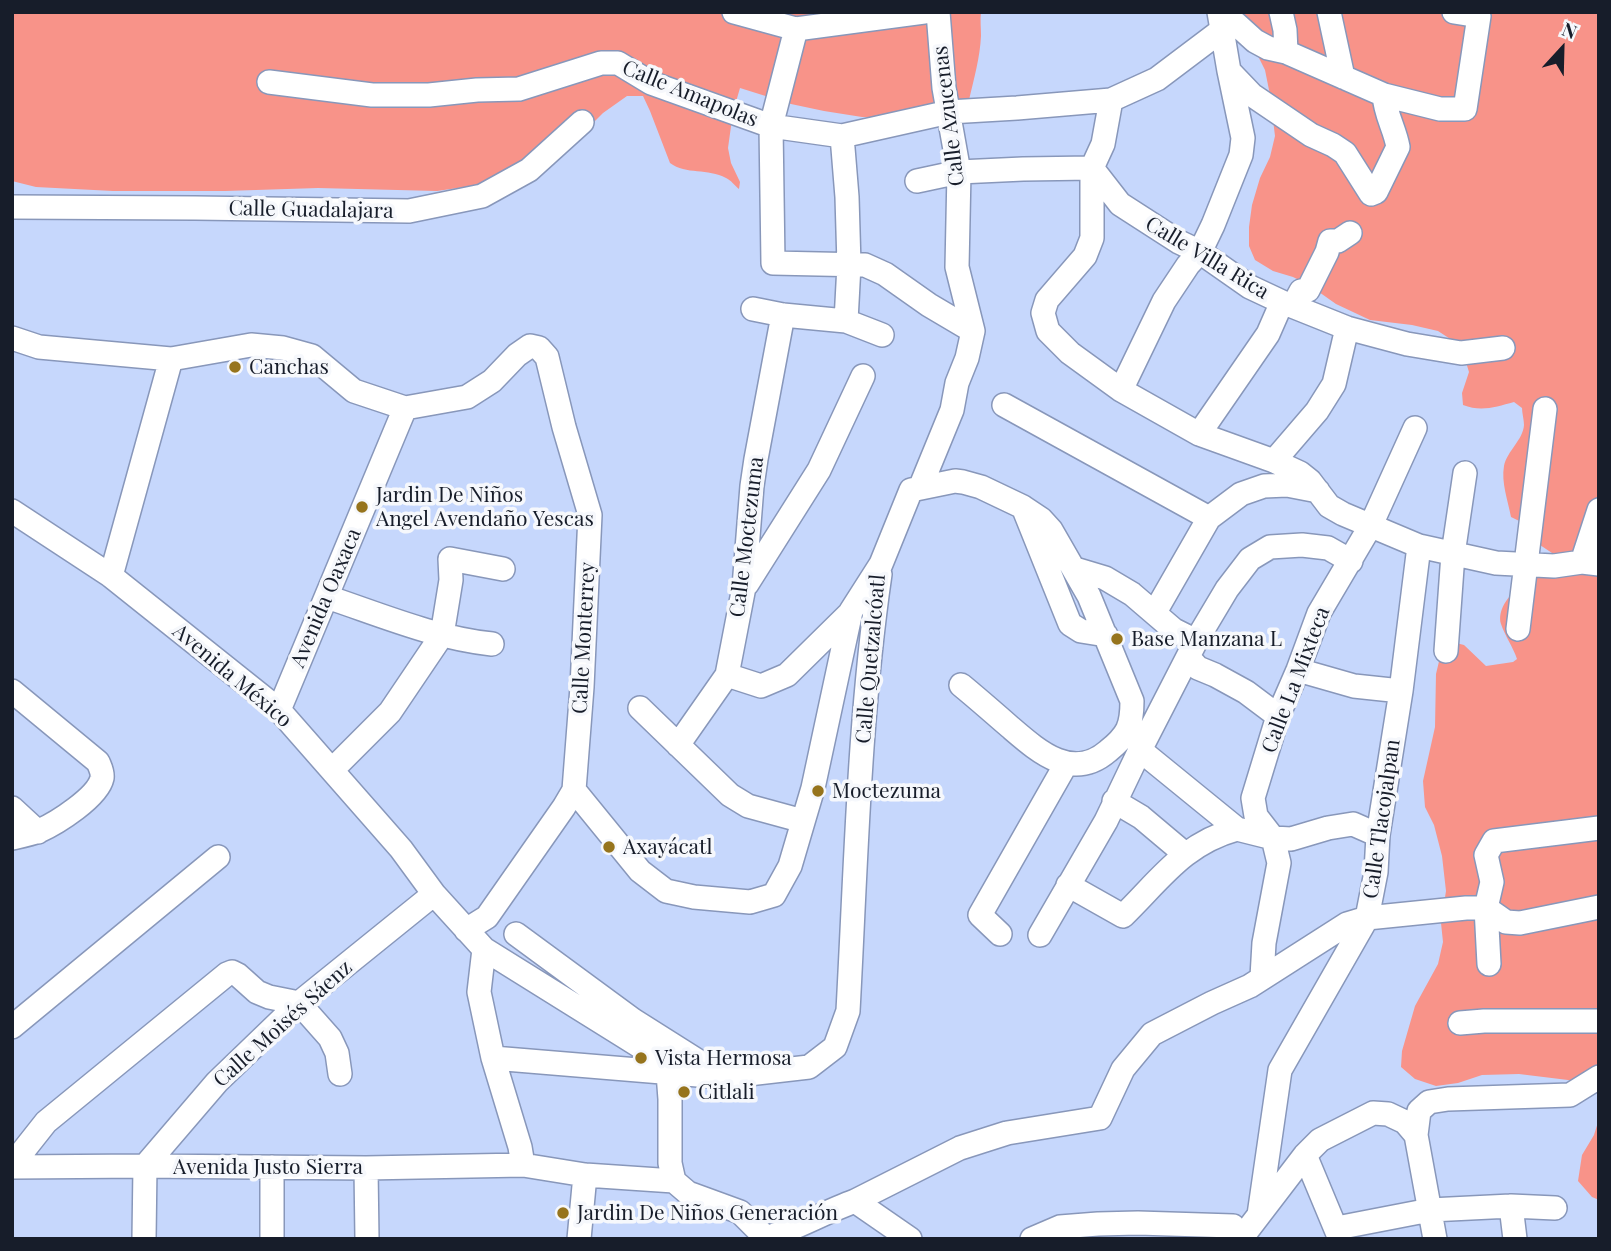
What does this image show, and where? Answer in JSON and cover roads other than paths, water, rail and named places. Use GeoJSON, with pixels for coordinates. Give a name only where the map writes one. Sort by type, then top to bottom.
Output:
{"type":"FeatureCollection","features":[{"type":"Feature","properties":{"kind":"street"},"geometry":{"type":"LineString","coordinates":[[734,12],[796,29],[924,12]]}},
{"type":"Feature","properties":{"kind":"street","name":"Calle Azucenas"},"geometry":{"type":"LineString","coordinates":[[881,564],[911,490],[920,488],[952,410],[957,383],[967,358],[973,331],[957,267],[960,172],[944,88],[938,12]]}},
{"type":"Feature","properties":{"kind":"street"},"geometry":{"type":"LineString","coordinates":[[1281,12],[1286,52]]}},
{"type":"Feature","properties":{"kind":"street"},"geometry":{"type":"LineString","coordinates":[[1329,12],[1343,77]]}},
{"type":"Feature","properties":{"kind":"street"},"geometry":{"type":"LineString","coordinates":[[1121,390],[1164,300],[1188,265],[1200,253],[1241,155],[1243,138],[1229,71],[1222,18],[1234,22],[1255,41],[1268,48],[1286,52],[1384,95],[1440,109],[1465,109],[1479,16],[1454,12]]}},
{"type":"Feature","properties":{"kind":"street","name":"Calle Amapolas"},"geometry":{"type":"LineString","coordinates":[[269,82],[372,95],[429,94],[519,89],[601,63],[618,63],[651,83],[771,126],[842,136],[949,112],[1111,100],[1157,79],[1222,18]]}},
{"type":"Feature","properties":{"kind":"street"},"geometry":{"type":"LineString","coordinates":[[796,29],[771,126],[773,263],[865,265],[885,274],[973,331]]}},
{"type":"Feature","properties":{"kind":"street"},"geometry":{"type":"LineString","coordinates":[[1229,71],[1252,95],[1311,135],[1345,153],[1371,194],[1376,192],[1398,147],[1385,109],[1384,95]]}},
{"type":"Feature","properties":{"kind":"street"},"geometry":{"type":"LineString","coordinates":[[1111,100],[1103,144],[1092,168],[1093,238],[1085,256],[1046,300],[1043,313],[1048,331],[1070,353],[1121,390],[1199,434],[1300,472],[1329,506],[1336,510],[1419,546],[1496,563],[1554,566],[1591,563],[1599,510]]}},
{"type":"Feature","properties":{"kind":"street","name":"Calle Guadalajara"},"geometry":{"type":"LineString","coordinates":[[12,207],[409,211],[482,196],[529,170],[582,122]]}},
{"type":"Feature","properties":{"kind":"street"},"geometry":{"type":"LineString","coordinates":[[842,136],[849,265],[846,321]]}},
{"type":"Feature","properties":{"kind":"street"},"geometry":{"type":"LineString","coordinates":[[917,181],[960,172],[1092,168]]}},
{"type":"Feature","properties":{"kind":"street","name":"Calle Villa Rica"},"geometry":{"type":"LineString","coordinates":[[1092,168],[1121,204],[1250,287],[1287,304],[1347,328],[1407,344],[1461,353],[1503,348]]}},
{"type":"Feature","properties":{"kind":"street"},"geometry":{"type":"LineString","coordinates":[[1199,434],[1287,304],[1301,291],[1308,290],[1330,241],[1338,241],[1350,233]]}},
{"type":"Feature","properties":{"kind":"street"},"geometry":{"type":"LineString","coordinates":[[753,309],[783,315],[846,321],[882,335]]}},
{"type":"Feature","properties":{"kind":"street","name":"Calle Moctezuma"},"geometry":{"type":"LineString","coordinates":[[678,745],[727,675],[744,587],[752,486],[783,315]]}},
{"type":"Feature","properties":{"kind":"street"},"geometry":{"type":"LineString","coordinates":[[1274,461],[1317,411],[1334,384],[1347,328]]}},
{"type":"Feature","properties":{"kind":"street","name":"Calle Monterrey"},"geometry":{"type":"LineString","coordinates":[[12,338],[39,347],[172,359],[251,345],[283,348],[312,356],[355,391],[405,408],[467,397],[492,380],[530,346],[539,348],[547,357],[590,516],[574,790]]}},
{"type":"Feature","properties":{"kind":"street"},"geometry":{"type":"LineString","coordinates":[[111,576],[172,359]]}},
{"type":"Feature","properties":{"kind":"street"},"geometry":{"type":"LineString","coordinates":[[744,587],[819,470],[863,376]]}},
{"type":"Feature","properties":{"kind":"street"},"geometry":{"type":"LineString","coordinates":[[1004,405],[1209,518]]}},
{"type":"Feature","properties":{"kind":"street","name":"Avenida Oaxaca"},"geometry":{"type":"LineString","coordinates":[[279,710],[405,408]]}},
{"type":"Feature","properties":{"kind":"street"},"geometry":{"type":"LineString","coordinates":[[1518,629],[1545,409]]}},
{"type":"Feature","properties":{"kind":"street","name":"Calle La Mixteca"},"geometry":{"type":"LineString","coordinates":[[1262,977],[1264,943],[1279,863],[1273,838],[1256,816],[1254,798],[1278,716],[1319,613],[1371,525],[1415,428]]}},
{"type":"Feature","properties":{"kind":"street"},"geometry":{"type":"LineString","coordinates":[[1446,651],[1452,554],[1465,473]]}},
{"type":"Feature","properties":{"kind":"street"},"geometry":{"type":"LineString","coordinates":[[920,488],[963,482],[981,487],[1023,507],[1041,519],[1051,530],[1089,596],[1132,701],[1132,718],[1126,735],[1106,754],[1087,762],[1066,764],[1034,748],[961,684]]}},
{"type":"Feature","properties":{"kind":"street"},"geometry":{"type":"LineString","coordinates":[[1155,612],[1209,518],[1241,494],[1264,486],[1287,485],[1318,491]]}},
{"type":"Feature","properties":{"kind":"street"},"geometry":{"type":"LineString","coordinates":[[1023,507],[1070,624],[1081,631],[1106,635]]}},
{"type":"Feature","properties":{"kind":"street","name":"Avenida México"},"geometry":{"type":"LineString","coordinates":[[12,511],[111,576],[279,710],[401,849],[434,894],[466,930],[484,949],[510,964]]}},
{"type":"Feature","properties":{"kind":"street"},"geometry":{"type":"LineString","coordinates":[[1040,935],[1106,821],[1192,649],[1227,589],[1250,559],[1270,547],[1302,545],[1328,548],[1351,561]]}},
{"type":"Feature","properties":{"kind":"street","name":"Calle Tlacojalpan"},"geometry":{"type":"LineString","coordinates":[[1259,1214],[1280,1070],[1367,918],[1376,872],[1378,835],[1401,691],[1419,546]]}},
{"type":"Feature","properties":{"kind":"street"},"geometry":{"type":"LineString","coordinates":[[332,770],[390,712],[442,635],[451,580],[450,559],[503,569]]}},
{"type":"Feature","properties":{"kind":"street","name":"Calle Quetzalcóatl"},"geometry":{"type":"LineString","coordinates":[[574,790],[640,872],[666,891],[694,897],[750,902],[774,895],[790,866],[813,788],[851,611],[881,564]]}},
{"type":"Feature","properties":{"kind":"street","name":"Calle Quetzalcóatl"},"geometry":{"type":"LineString","coordinates":[[493,1058],[722,1077],[809,1067],[835,1047],[848,1011],[864,728],[872,625],[881,564]]}},
{"type":"Feature","properties":{"kind":"street"},"geometry":{"type":"LineString","coordinates":[[1075,569],[1105,578],[1132,594],[1174,629],[1192,649],[1198,668],[1245,692],[1278,716]]}},
{"type":"Feature","properties":{"kind":"street"},"geometry":{"type":"LineString","coordinates":[[327,597],[442,635],[492,644]]}},
{"type":"Feature","properties":{"kind":"street"},"geometry":{"type":"LineString","coordinates":[[727,675],[761,686],[787,675],[851,611]]}},
{"type":"Feature","properties":{"kind":"street"},"geometry":{"type":"LineString","coordinates":[[1298,670],[1354,686],[1401,691]]}},
{"type":"Feature","properties":{"kind":"street"},"geometry":{"type":"LineString","coordinates":[[12,691],[98,762],[102,770],[97,789],[70,813],[38,832],[12,838]]}},
{"type":"Feature","properties":{"kind":"street"},"geometry":{"type":"LineString","coordinates":[[1132,701],[1154,723]]}},
{"type":"Feature","properties":{"kind":"street"},"geometry":{"type":"LineString","coordinates":[[640,708],[730,795],[748,806],[803,821]]}},
{"type":"Feature","properties":{"kind":"street"},"geometry":{"type":"LineString","coordinates":[[1140,750],[1237,830]]}},
{"type":"Feature","properties":{"kind":"street"},"geometry":{"type":"LineString","coordinates":[[1000,934],[980,915],[1066,764]]}},
{"type":"Feature","properties":{"kind":"street"},"geometry":{"type":"LineString","coordinates":[[466,930],[488,917],[574,790]]}},
{"type":"Feature","properties":{"kind":"street"},"geometry":{"type":"LineString","coordinates":[[1114,802],[1141,817],[1185,854]]}},
{"type":"Feature","properties":{"kind":"street"},"geometry":{"type":"LineString","coordinates":[[12,808],[38,832]]}},
{"type":"Feature","properties":{"kind":"street"},"geometry":{"type":"LineString","coordinates":[[1069,884],[1123,915],[1185,854],[1221,834],[1237,830],[1291,839],[1353,824],[1378,835]]}},
{"type":"Feature","properties":{"kind":"street"},"geometry":{"type":"LineString","coordinates":[[1489,964],[1486,908],[1492,882],[1486,855],[1494,841],[1599,828]]}},
{"type":"Feature","properties":{"kind":"street"},"geometry":{"type":"LineString","coordinates":[[12,1027],[218,858]]}},
{"type":"Feature","properties":{"kind":"street","name":"Calle Moisés Sáenz"},"geometry":{"type":"LineString","coordinates":[[145,1166],[217,1082],[299,1003],[434,894]]}},
{"type":"Feature","properties":{"kind":"street"},"geometry":{"type":"LineString","coordinates":[[516,934],[510,964],[646,1049],[668,1073],[670,1163],[674,1181],[688,1193],[740,1212],[767,1238],[855,1201],[960,1148],[1007,1133],[1100,1118],[1123,1069],[1152,1034],[1250,986],[1348,924],[1367,918],[1466,908],[1486,908],[1506,922],[1520,923],[1599,907]]}},
{"type":"Feature","properties":{"kind":"street"},"geometry":{"type":"LineString","coordinates":[[488,917],[516,934],[633,1020],[722,1077]]}},
{"type":"Feature","properties":{"kind":"street"},"geometry":{"type":"LineString","coordinates":[[484,949],[479,992],[493,1058],[523,1165]]}},
{"type":"Feature","properties":{"kind":"street"},"geometry":{"type":"LineString","coordinates":[[12,1166],[46,1122],[232,972],[257,992],[299,1003],[330,1038],[337,1053],[340,1074]]}},
{"type":"Feature","properties":{"kind":"street"},"geometry":{"type":"LineString","coordinates":[[1460,1023],[1599,1021]]}},
{"type":"Feature","properties":{"kind":"street"},"geometry":{"type":"LineString","coordinates":[[1435,1239],[1416,1135],[1419,1111],[1429,1102],[1448,1099],[1570,1095],[1599,1077]]}},
{"type":"Feature","properties":{"kind":"street"},"geometry":{"type":"LineString","coordinates":[[1032,1239],[1060,1227],[1138,1223],[1233,1226],[1242,1238],[1305,1155],[1320,1140],[1373,1113],[1388,1114],[1405,1122],[1416,1135]]}},
{"type":"Feature","properties":{"kind":"street"},"geometry":{"type":"LineString","coordinates":[[1305,1155],[1338,1234],[1430,1210],[1511,1206],[1555,1208]]}},
{"type":"Feature","properties":{"kind":"street","name":"Avenida Justo Sierra"},"geometry":{"type":"LineString","coordinates":[[12,1166],[366,1168],[523,1165],[585,1175],[674,1181]]}},
{"type":"Feature","properties":{"kind":"street"},"geometry":{"type":"LineString","coordinates":[[145,1166],[145,1239]]}},
{"type":"Feature","properties":{"kind":"street"},"geometry":{"type":"LineString","coordinates":[[272,1167],[272,1239]]}},
{"type":"Feature","properties":{"kind":"street"},"geometry":{"type":"LineString","coordinates":[[366,1168],[367,1239]]}},
{"type":"Feature","properties":{"kind":"street"},"geometry":{"type":"LineString","coordinates":[[579,1239],[585,1175]]}},
{"type":"Feature","properties":{"kind":"street"},"geometry":{"type":"LineString","coordinates":[[855,1201],[910,1239]]}},
{"type":"Feature","properties":{"kind":"street"},"geometry":{"type":"LineString","coordinates":[[1511,1206],[1515,1239]]}},
{"type":"Feature","properties":{"kind":"place","name":"Canchas"},"geometry":{"type":"Point","coordinates":[235,367]}},
{"type":"Feature","properties":{"kind":"place","name":"Jardin De Niños Angel Avendaño Yescas"},"geometry":{"type":"Point","coordinates":[362,507]}},
{"type":"Feature","properties":{"kind":"place","name":"Base Manzana L"},"geometry":{"type":"Point","coordinates":[1117,639]}},
{"type":"Feature","properties":{"kind":"place","name":"Moctezuma"},"geometry":{"type":"Point","coordinates":[818,791]}},
{"type":"Feature","properties":{"kind":"place","name":"Axayácatl"},"geometry":{"type":"Point","coordinates":[609,847]}},
{"type":"Feature","properties":{"kind":"place","name":"Vista Hermosa"},"geometry":{"type":"Point","coordinates":[641,1058]}},
{"type":"Feature","properties":{"kind":"place","name":"Citlali"},"geometry":{"type":"Point","coordinates":[684,1092]}},
{"type":"Feature","properties":{"kind":"place","name":"Jardin De Niños Generación"},"geometry":{"type":"Point","coordinates":[563,1213]}}]}
